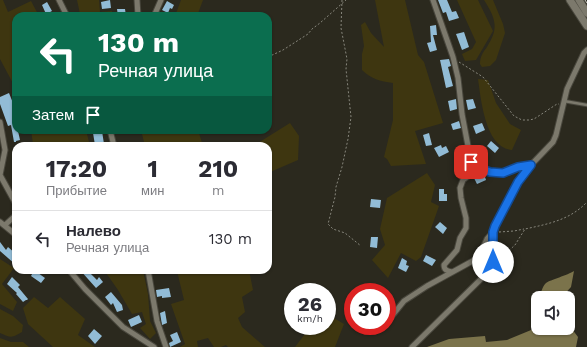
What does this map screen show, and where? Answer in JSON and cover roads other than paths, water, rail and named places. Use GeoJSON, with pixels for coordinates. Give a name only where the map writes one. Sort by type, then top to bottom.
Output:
{"type":"FeatureCollection","features":[{"type":"Feature","properties":{"kind":"main road"},"geometry":{"type":"LineString","coordinates":[[570,0],[587,26]]}},
{"type":"Feature","properties":{"kind":"main road"},"geometry":{"type":"LineString","coordinates":[[579,0],[587,13]]}},
{"type":"Feature","properties":{"kind":"street"},"geometry":{"type":"LineString","coordinates":[[59,0],[65,12]]}},
{"type":"Feature","properties":{"kind":"street"},"geometry":{"type":"LineString","coordinates":[[137,0],[138,12]]}},
{"type":"Feature","properties":{"kind":"street"},"geometry":{"type":"LineString","coordinates":[[156,12],[161,0]]}},
{"type":"Feature","properties":{"kind":"street"},"geometry":{"type":"LineString","coordinates":[[433,0],[453,57],[458,78],[462,114],[471,162],[477,167],[490,172],[503,173],[518,167],[531,165]]}},
{"type":"Feature","properties":{"kind":"street"},"geometry":{"type":"LineString","coordinates":[[396,311],[404,301],[427,286],[478,258],[518,182],[531,165],[553,142],[567,89],[584,53],[587,50]]}},
{"type":"Feature","properties":{"kind":"street"},"geometry":{"type":"LineString","coordinates":[[0,122],[5,150],[0,175],[12,198]]}},
{"type":"Feature","properties":{"kind":"street"},"geometry":{"type":"LineString","coordinates":[[452,272],[447,271],[444,268],[444,265],[457,250],[460,238],[466,228],[460,188],[463,180],[474,172],[477,167]]}},
{"type":"Feature","properties":{"kind":"street"},"geometry":{"type":"LineString","coordinates":[[12,218],[3,224],[12,232]]}},
{"type":"Feature","properties":{"kind":"street"},"geometry":{"type":"LineString","coordinates":[[412,347],[481,278],[493,262],[493,232]]}},
{"type":"Feature","properties":{"kind":"street"},"geometry":{"type":"LineString","coordinates":[[72,274],[85,289],[123,327],[154,347]]}},
{"type":"Feature","properties":{"kind":"street"},"geometry":{"type":"LineString","coordinates":[[149,274],[157,321],[166,347]]}},
{"type":"Feature","properties":{"kind":"lane"},"geometry":{"type":"LineString","coordinates":[[564,102],[587,105]]}}]}
